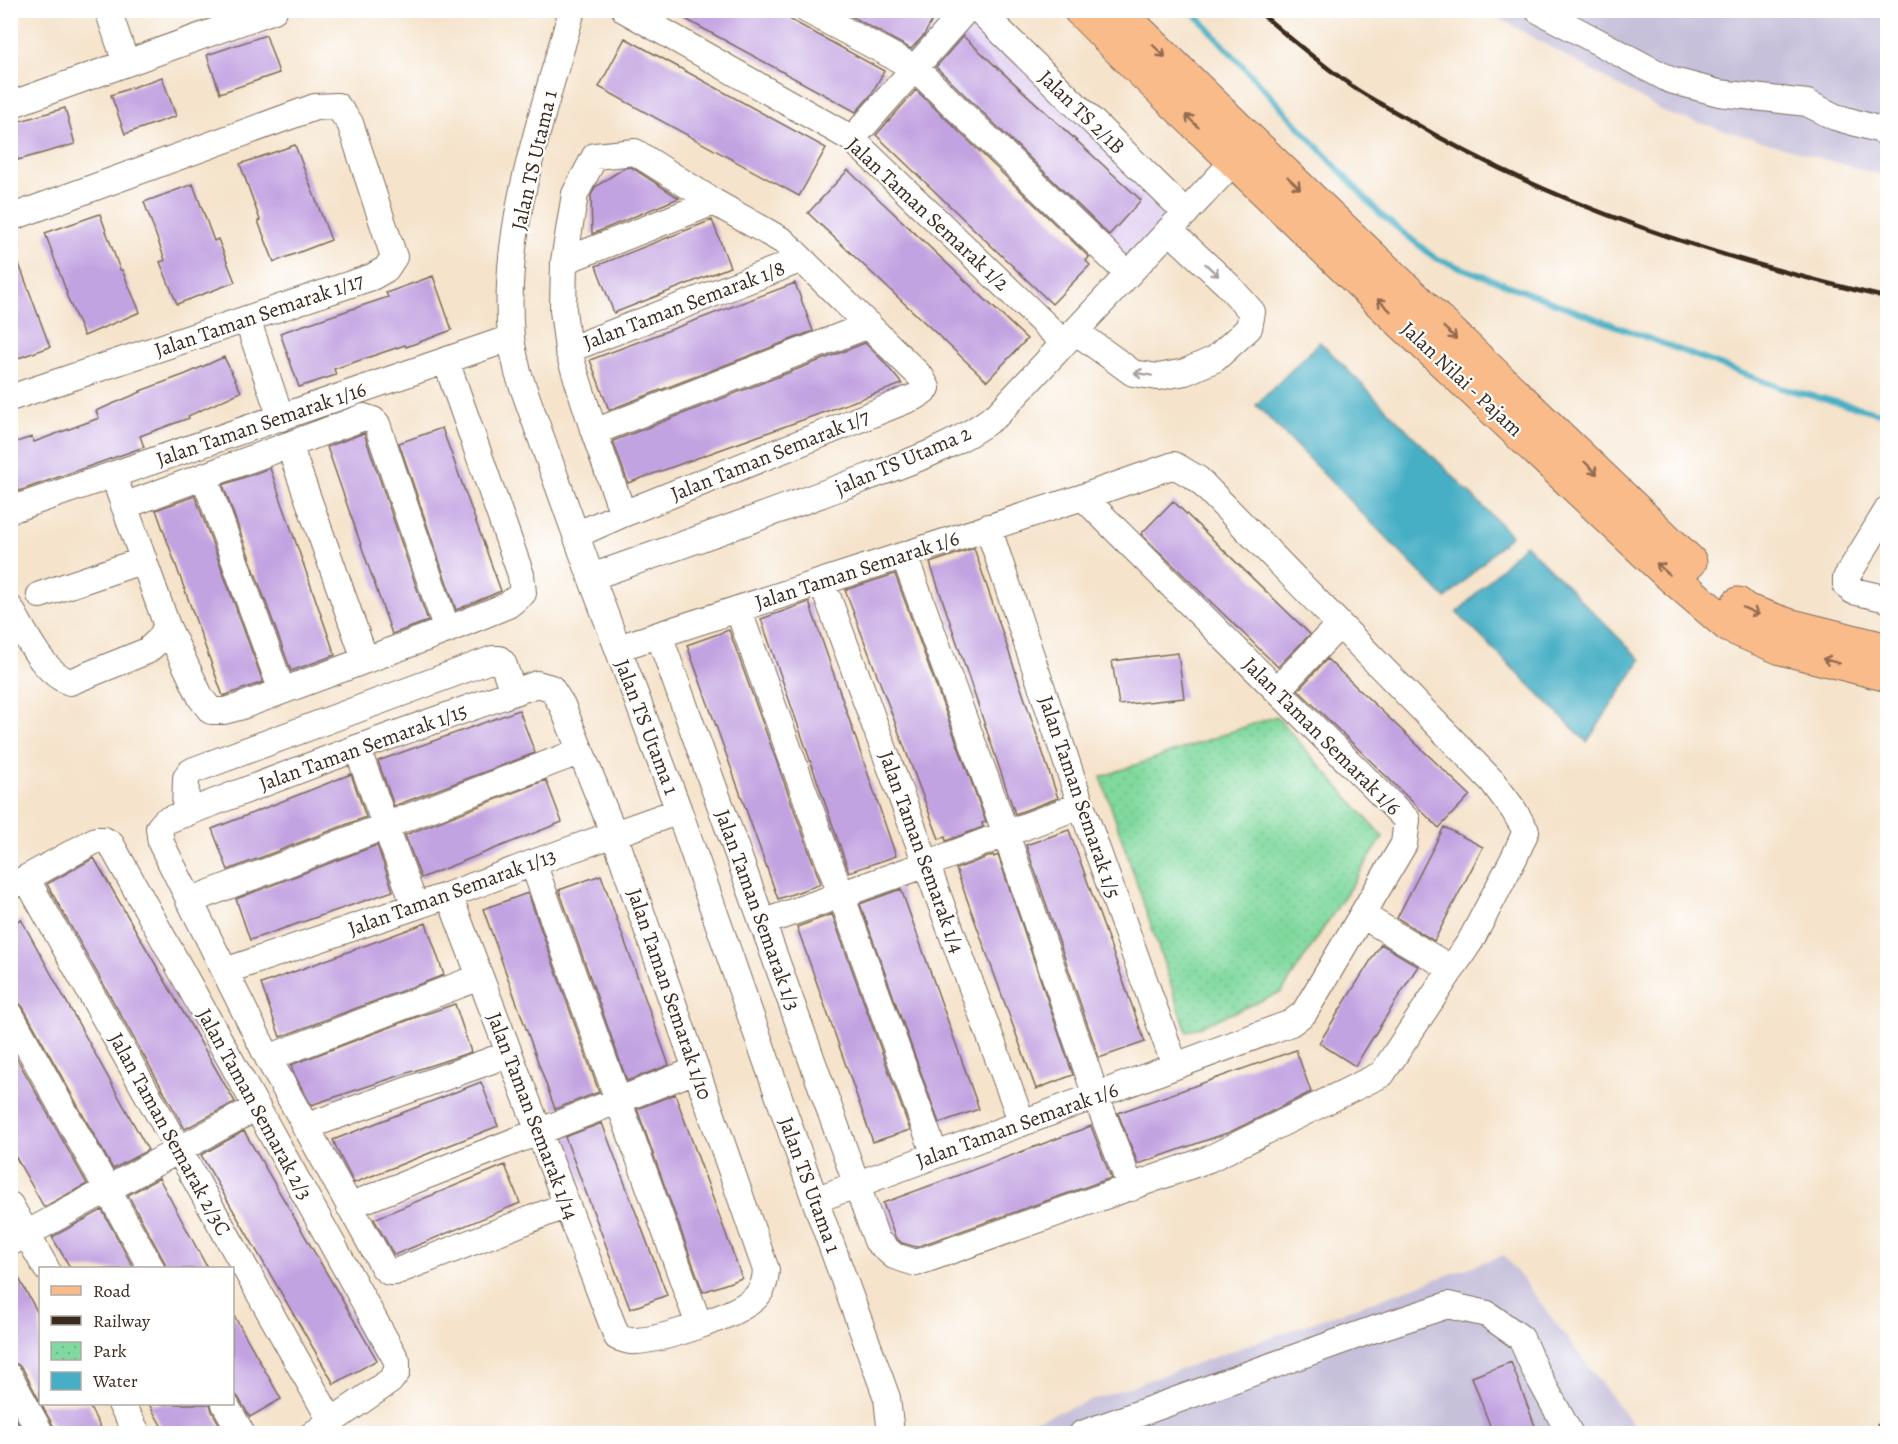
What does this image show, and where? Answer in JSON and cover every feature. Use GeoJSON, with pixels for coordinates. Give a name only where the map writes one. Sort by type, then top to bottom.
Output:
{"type":"FeatureCollection","features":[{"type":"Feature","properties":{"kind":"main road","name":"Jalan Nilai - Pajam"},"geometry":{"type":"LineString","coordinates":[[1080,10],[1243,152],[1745,610],[1788,625],[1887,650]]}},
{"type":"Feature","properties":{"kind":"main road","name":"Jalan Nilai - Pajam"},"geometry":{"type":"LineString","coordinates":[[1118,10],[1243,152],[1383,305],[1664,570],[1729,626],[1781,648],[1887,675]]}},
{"type":"Feature","properties":{"kind":"street"},"geometry":{"type":"LineString","coordinates":[[108,10],[126,63]]}},
{"type":"Feature","properties":{"kind":"street"},"geometry":{"type":"LineString","coordinates":[[10,105],[274,10]]}},
{"type":"Feature","properties":{"kind":"street","name":"Jalan TS Utama 1"},"geometry":{"type":"LineString","coordinates":[[572,10],[518,213],[510,288],[511,338],[518,373],[591,577],[679,811],[887,1398],[891,1434]]}},
{"type":"Feature","properties":{"kind":"street","name":"Jalan Taman Semarak 1/2"},"geometry":{"type":"LineString","coordinates":[[625,10],[852,139],[1070,337]]}},
{"type":"Feature","properties":{"kind":"street"},"geometry":{"type":"LineString","coordinates":[[807,10],[915,68],[1128,274]]}},
{"type":"Feature","properties":{"kind":"street"},"geometry":{"type":"LineString","coordinates":[[852,139],[966,10]]}},
{"type":"Feature","properties":{"kind":"street","name":"Jalan TS 2/1B"},"geometry":{"type":"LineString","coordinates":[[979,10],[1177,222],[1252,312],[1249,328],[1215,359],[1185,372],[1158,376],[1133,373],[1070,337]]}},
{"type":"Feature","properties":{"kind":"street"},"geometry":{"type":"LineString","coordinates":[[1538,10],[1670,80],[1719,93],[1808,103],[1835,117],[1887,132]]}},
{"type":"Feature","properties":{"kind":"street","name":"Jalan Taman Semarak 1/17"},"geometry":{"type":"LineString","coordinates":[[10,218],[315,107],[337,106],[350,123],[394,257],[386,269],[372,277],[10,398]]}},
{"type":"Feature","properties":{"kind":"street"},"geometry":{"type":"LineString","coordinates":[[594,432],[869,325],[783,241],[714,202],[635,152],[595,156],[574,194],[564,261],[563,310],[568,350],[594,432],[623,514]]}},
{"type":"Feature","properties":{"kind":"street","name":"jalan TS Utama 2"},"geometry":{"type":"LineString","coordinates":[[591,577],[952,444],[980,428],[998,414],[1243,152]]}},
{"type":"Feature","properties":{"kind":"street"},"geometry":{"type":"LineString","coordinates":[[564,261],[714,202]]}},
{"type":"Feature","properties":{"kind":"street","name":"Jalan Taman Semarak 1/8"},"geometry":{"type":"LineString","coordinates":[[568,350],[800,260]]}},
{"type":"Feature","properties":{"kind":"street"},"geometry":{"type":"LineString","coordinates":[[247,319],[281,418]]}},
{"type":"Feature","properties":{"kind":"street","name":"Jalan Taman Semarak 1/7"},"geometry":{"type":"LineString","coordinates":[[576,535],[917,396],[927,388],[921,377],[869,325]]}},
{"type":"Feature","properties":{"kind":"street","name":"Jalan Taman Semarak 1/16"},"geometry":{"type":"LineString","coordinates":[[10,510],[511,338]]}},
{"type":"Feature","properties":{"kind":"street"},"geometry":{"type":"LineString","coordinates":[[113,475],[167,626],[201,698],[211,711],[224,711],[239,707],[447,630],[508,605],[523,593],[521,575],[446,361]]}},
{"type":"Feature","properties":{"kind":"street"},"geometry":{"type":"LineString","coordinates":[[124,506],[364,417],[373,420],[377,424],[447,630]]}},
{"type":"Feature","properties":{"kind":"street"},"geometry":{"type":"LineString","coordinates":[[289,445],[365,659]]}},
{"type":"Feature","properties":{"kind":"street"},"geometry":{"type":"LineString","coordinates":[[1083,497],[1174,465],[1198,479],[1339,625],[1277,690]]}},
{"type":"Feature","properties":{"kind":"street"},"geometry":{"type":"LineString","coordinates":[[204,476],[282,691]]}},
{"type":"Feature","properties":{"kind":"street","name":"Jalan Taman Semarak 1/6"},"geometry":{"type":"LineString","coordinates":[[618,648],[1083,497],[1407,820],[1404,844],[1304,1013],[1291,1023],[815,1200]]}},
{"type":"Feature","properties":{"kind":"street"},"geometry":{"type":"LineString","coordinates":[[1887,509],[1846,578],[1846,585],[1853,591],[1887,599]]}},
{"type":"Feature","properties":{"kind":"street","name":"Jalan Taman Semarak 1/5"},"geometry":{"type":"LineString","coordinates":[[988,528],[1081,805],[1175,1066]]}},
{"type":"Feature","properties":{"kind":"street"},"geometry":{"type":"LineString","coordinates":[[904,555],[1006,834],[1096,1096],[1131,1188]]}},
{"type":"Feature","properties":{"kind":"street"},"geometry":{"type":"LineString","coordinates":[[40,595],[144,560]]}},
{"type":"Feature","properties":{"kind":"street","name":"Jalan Taman Semarak 1/4"},"geometry":{"type":"LineString","coordinates":[[822,582],[1022,1123]]}},
{"type":"Feature","properties":{"kind":"street"},"geometry":{"type":"LineString","coordinates":[[10,608],[45,665],[59,678],[70,682],[147,651],[160,639],[167,626]]}},
{"type":"Feature","properties":{"kind":"street"},"geometry":{"type":"LineString","coordinates":[[738,609],[935,1155]]}},
{"type":"Feature","properties":{"kind":"street","name":"Jalan Taman Semarak 1/3"},"geometry":{"type":"LineString","coordinates":[[659,635],[877,1241],[894,1256],[916,1263],[1209,1159],[1382,1074],[1452,969],[1477,929],[1526,831],[1492,781],[1339,625]]}},
{"type":"Feature","properties":{"kind":"street"},"geometry":{"type":"LineString","coordinates":[[185,814],[186,778],[194,770],[494,659],[499,659],[503,663],[513,692]]}},
{"type":"Feature","properties":{"kind":"street","name":"Jalan Taman Semarak 1/15"},"geometry":{"type":"LineString","coordinates":[[189,901],[161,843],[159,828],[165,821],[357,748],[537,684],[551,688],[562,705]]}},
{"type":"Feature","properties":{"kind":"street","name":"Jalan Taman Semarak 1/10"},"geometry":{"type":"LineString","coordinates":[[562,705],[614,834],[766,1270],[764,1287],[755,1299],[728,1315],[699,1324]]}},
{"type":"Feature","properties":{"kind":"street"},"geometry":{"type":"LineString","coordinates":[[357,748],[415,906]]}},
{"type":"Feature","properties":{"kind":"street"},"geometry":{"type":"LineString","coordinates":[[567,1206],[395,1272],[389,1272],[384,1268],[268,1058],[189,901],[581,751]]}},
{"type":"Feature","properties":{"kind":"street"},"geometry":{"type":"LineString","coordinates":[[762,922],[927,864],[1081,805]]}},
{"type":"Feature","properties":{"kind":"street","name":"Jalan Taman Semarak 1/13"},"geometry":{"type":"LineString","coordinates":[[225,971],[449,895],[533,862],[679,811]]}},
{"type":"Feature","properties":{"kind":"street","name":"Jalan Taman Semarak 2/3"},"geometry":{"type":"LineString","coordinates":[[18,882],[96,840],[104,840],[111,844],[397,1360],[397,1372],[390,1381],[322,1427]]}},
{"type":"Feature","properties":{"kind":"street"},"geometry":{"type":"LineString","coordinates":[[533,862],[699,1324]]}},
{"type":"Feature","properties":{"kind":"street","name":"Jalan Taman Semarak 2/3C"},"geometry":{"type":"LineString","coordinates":[[18,882],[179,1150],[322,1427]]}},
{"type":"Feature","properties":{"kind":"street","name":"Jalan Taman Semarak 1/14"},"geometry":{"type":"LineString","coordinates":[[449,895],[617,1337],[633,1342],[661,1337],[699,1324]]}},
{"type":"Feature","properties":{"kind":"street"},"geometry":{"type":"LineString","coordinates":[[1362,915],[1452,969]]}},
{"type":"Feature","properties":{"kind":"street"},"geometry":{"type":"LineString","coordinates":[[268,1058],[480,977]]}},
{"type":"Feature","properties":{"kind":"street"},"geometry":{"type":"LineString","coordinates":[[10,1014],[150,1267]]}},
{"type":"Feature","properties":{"kind":"street"},"geometry":{"type":"LineString","coordinates":[[305,1127],[509,1054]]}},
{"type":"Feature","properties":{"kind":"street"},"geometry":{"type":"LineString","coordinates":[[349,1206],[696,1070]]}},
{"type":"Feature","properties":{"kind":"street"},"geometry":{"type":"LineString","coordinates":[[19,1239],[256,1107]]}},
{"type":"Feature","properties":{"kind":"street"},"geometry":{"type":"LineString","coordinates":[[10,1205],[19,1239],[44,1267]]}},
{"type":"Feature","properties":{"kind":"street"},"geometry":{"type":"LineString","coordinates":[[1082,1434],[1448,1305],[1487,1314],[1521,1338],[1535,1370],[1570,1434]]}},
{"type":"Feature","properties":{"kind":"street"},"geometry":{"type":"LineString","coordinates":[[10,1377],[41,1434]]}},
{"type":"Feature","properties":{"kind":"street"},"geometry":{"type":"LineString","coordinates":[[122,1405],[138,1434]]}},
{"type":"Feature","properties":{"kind":"street"},"geometry":{"type":"LineString","coordinates":[[226,1405],[242,1434]]}},
{"type":"Feature","properties":{"kind":"path"},"geometry":{"type":"LineString","coordinates":[[1862,1434],[1866,1430],[1887,1422]]}},
{"type":"Feature","properties":{"kind":"shaded area"},"geometry":{"type":"Polygon","coordinates":[[[804,11],[979,11],[1188,214],[1131,279],[912,69],[804,11]]]}},
{"type":"Feature","properties":{"kind":"shaded area"},"geometry":{"type":"Polygon","coordinates":[[[1487,11],[1887,11],[1887,177],[1668,114],[1487,11]]]}},
{"type":"Feature","properties":{"kind":"shaded area"},"geometry":{"type":"Polygon","coordinates":[[[1504,1255],[1639,1433],[996,1434],[1504,1255]]]}},
{"type":"Feature","properties":{"kind":"green space"},"geometry":{"type":"Polygon","coordinates":[[[1276,716],[1383,837],[1282,992],[1187,1032],[1101,777],[1276,716]]]}},
{"type":"Feature","properties":{"kind":"water"},"geometry":{"type":"Polygon","coordinates":[[[1320,342],[1511,535],[1446,599],[1256,405],[1320,342]]]}},
{"type":"Feature","properties":{"kind":"water"},"geometry":{"type":"Polygon","coordinates":[[[1525,544],[1641,660],[1587,742],[1457,613],[1525,544]]]}},
{"type":"Feature","properties":{"kind":"building"},"geometry":{"type":"Polygon","coordinates":[[[669,10],[773,10],[884,71],[871,95],[856,112],[669,10]]]}},
{"type":"Feature","properties":{"kind":"building"},"geometry":{"type":"Polygon","coordinates":[[[840,10],[938,10],[924,35],[911,49],[840,10]]]}},
{"type":"Feature","properties":{"kind":"building"},"geometry":{"type":"Polygon","coordinates":[[[266,35],[279,73],[220,93],[207,55],[266,35]]]}},
{"type":"Feature","properties":{"kind":"building"},"geometry":{"type":"Polygon","coordinates":[[[963,36],[1141,200],[1109,235],[936,67],[963,36]]]}},
{"type":"Feature","properties":{"kind":"building"},"geometry":{"type":"Polygon","coordinates":[[[625,38],[826,148],[799,196],[599,87],[625,38]]]}},
{"type":"Feature","properties":{"kind":"building"},"geometry":{"type":"Polygon","coordinates":[[[162,77],[176,116],[125,134],[111,95],[162,77]]]}},
{"type":"Feature","properties":{"kind":"building"},"geometry":{"type":"Polygon","coordinates":[[[916,90],[1089,257],[1086,261],[1090,265],[1052,304],[876,135],[916,90]]]}},
{"type":"Feature","properties":{"kind":"building"},"geometry":{"type":"Polygon","coordinates":[[[65,108],[75,144],[18,160],[10,135],[10,124],[65,108]]]}},
{"type":"Feature","properties":{"kind":"building"},"geometry":{"type":"Polygon","coordinates":[[[295,145],[331,240],[274,262],[240,164],[295,145]]]}},
{"type":"Feature","properties":{"kind":"building"},"geometry":{"type":"Polygon","coordinates":[[[631,167],[679,198],[592,234],[591,196],[595,187],[624,168],[631,167]]]}},
{"type":"Feature","properties":{"kind":"building"},"geometry":{"type":"Polygon","coordinates":[[[848,170],[1027,339],[987,381],[808,213],[848,170]]]}},
{"type":"Feature","properties":{"kind":"building"},"geometry":{"type":"Polygon","coordinates":[[[193,184],[214,241],[218,239],[235,282],[177,304],[160,262],[165,260],[144,202],[193,184]]]}},
{"type":"Feature","properties":{"kind":"building"},"geometry":{"type":"Polygon","coordinates":[[[100,214],[120,270],[122,270],[140,312],[84,336],[66,294],[45,233],[100,214]]]}},
{"type":"Feature","properties":{"kind":"building"},"geometry":{"type":"Polygon","coordinates":[[[712,220],[730,267],[614,313],[596,266],[712,220]]]}},
{"type":"Feature","properties":{"kind":"building"},"geometry":{"type":"Polygon","coordinates":[[[10,245],[12,245],[50,347],[10,361],[10,245]]]}},
{"type":"Feature","properties":{"kind":"building"},"geometry":{"type":"Polygon","coordinates":[[[433,276],[452,330],[334,369],[336,375],[299,387],[280,333],[388,297],[386,293],[433,276]]]}},
{"type":"Feature","properties":{"kind":"building"},"geometry":{"type":"Polygon","coordinates":[[[795,283],[813,331],[609,410],[590,360],[795,283]]]}},
{"type":"Feature","properties":{"kind":"building"},"geometry":{"type":"Polygon","coordinates":[[[865,343],[902,384],[628,483],[613,441],[865,343]]]}},
{"type":"Feature","properties":{"kind":"building"},"geometry":{"type":"Polygon","coordinates":[[[224,357],[241,392],[188,416],[189,418],[140,436],[144,447],[16,492],[10,476],[10,444],[32,437],[34,442],[99,418],[96,411],[224,357]]]}},
{"type":"Feature","properties":{"kind":"building"},"geometry":{"type":"Polygon","coordinates":[[[442,428],[501,591],[456,610],[399,443],[442,428]]]}},
{"type":"Feature","properties":{"kind":"building"},"geometry":{"type":"Polygon","coordinates":[[[364,433],[428,621],[392,634],[327,447],[364,433]]]}},
{"type":"Feature","properties":{"kind":"building"},"geometry":{"type":"Polygon","coordinates":[[[270,468],[335,655],[291,671],[223,485],[270,468]]]}},
{"type":"Feature","properties":{"kind":"building"},"geometry":{"type":"Polygon","coordinates":[[[195,496],[263,682],[223,696],[156,510],[195,496]]]}},
{"type":"Feature","properties":{"kind":"building"},"geometry":{"type":"Polygon","coordinates":[[[1173,501],[1310,634],[1278,667],[1141,534],[1173,501]]]}},
{"type":"Feature","properties":{"kind":"building"},"geometry":{"type":"Polygon","coordinates":[[[974,548],[1058,798],[1015,814],[930,563],[974,548]]]}},
{"type":"Feature","properties":{"kind":"building"},"geometry":{"type":"Polygon","coordinates":[[[895,574],[986,822],[982,823],[983,827],[946,841],[945,837],[939,839],[845,590],[895,574]]]}},
{"type":"Feature","properties":{"kind":"building"},"geometry":{"type":"Polygon","coordinates":[[[809,602],[896,856],[849,872],[761,619],[809,602]]]}},
{"type":"Feature","properties":{"kind":"building"},"geometry":{"type":"Polygon","coordinates":[[[729,630],[821,884],[778,899],[687,645],[729,630]]]}},
{"type":"Feature","properties":{"kind":"building"},"geometry":{"type":"Polygon","coordinates":[[[1178,653],[1184,698],[1119,705],[1112,661],[1178,653]]]}},
{"type":"Feature","properties":{"kind":"building"},"geometry":{"type":"Polygon","coordinates":[[[1327,659],[1470,795],[1439,828],[1298,690],[1327,659]]]}},
{"type":"Feature","properties":{"kind":"building"},"geometry":{"type":"Polygon","coordinates":[[[519,710],[535,753],[394,806],[378,761],[519,710]]]}},
{"type":"Feature","properties":{"kind":"building"},"geometry":{"type":"Polygon","coordinates":[[[351,774],[366,817],[228,870],[212,829],[351,774]]]}},
{"type":"Feature","properties":{"kind":"building"},"geometry":{"type":"Polygon","coordinates":[[[546,780],[562,822],[421,878],[405,835],[546,780]]]}},
{"type":"Feature","properties":{"kind":"building"},"geometry":{"type":"Polygon","coordinates":[[[1444,827],[1483,847],[1434,941],[1397,918],[1444,827]]]}},
{"type":"Feature","properties":{"kind":"building"},"geometry":{"type":"Polygon","coordinates":[[[1069,830],[1145,1042],[1099,1058],[1026,845],[1069,830]]]}},
{"type":"Feature","properties":{"kind":"building"},"geometry":{"type":"Polygon","coordinates":[[[377,845],[393,891],[250,940],[236,899],[377,845]]]}},
{"type":"Feature","properties":{"kind":"building"},"geometry":{"type":"Polygon","coordinates":[[[993,855],[994,857],[998,855],[1073,1075],[1036,1089],[956,869],[993,855]]]}},
{"type":"Feature","properties":{"kind":"building"},"geometry":{"type":"Polygon","coordinates":[[[94,858],[235,1102],[185,1129],[47,884],[94,858]]]}},
{"type":"Feature","properties":{"kind":"building"},"geometry":{"type":"Polygon","coordinates":[[[601,875],[669,1065],[627,1081],[559,890],[601,875]]]}},
{"type":"Feature","properties":{"kind":"building"},"geometry":{"type":"Polygon","coordinates":[[[901,889],[979,1109],[939,1123],[860,904],[901,889]]]}},
{"type":"Feature","properties":{"kind":"building"},"geometry":{"type":"Polygon","coordinates":[[[528,893],[599,1092],[555,1109],[483,909],[528,893]]]}},
{"type":"Feature","properties":{"kind":"building"},"geometry":{"type":"Polygon","coordinates":[[[832,914],[910,1130],[873,1142],[797,927],[832,914]]]}},
{"type":"Feature","properties":{"kind":"building"},"geometry":{"type":"Polygon","coordinates":[[[21,919],[148,1150],[113,1169],[23,1007],[10,999],[10,925],[21,919]]]}},
{"type":"Feature","properties":{"kind":"building"},"geometry":{"type":"Polygon","coordinates":[[[426,923],[444,975],[280,1037],[261,984],[426,923]]]}},
{"type":"Feature","properties":{"kind":"building"},"geometry":{"type":"Polygon","coordinates":[[[1381,944],[1418,966],[1355,1066],[1319,1043],[1381,944]]]}},
{"type":"Feature","properties":{"kind":"building"},"geometry":{"type":"Polygon","coordinates":[[[455,1004],[471,1052],[311,1105],[291,1065],[455,1004]]]}},
{"type":"Feature","properties":{"kind":"building"},"geometry":{"type":"Polygon","coordinates":[[[10,1046],[87,1184],[44,1207],[10,1147],[10,1046]]]}},
{"type":"Feature","properties":{"kind":"building"},"geometry":{"type":"Polygon","coordinates":[[[1296,1050],[1311,1092],[1230,1132],[1138,1164],[1118,1113],[1296,1050]]]}},
{"type":"Feature","properties":{"kind":"building"},"geometry":{"type":"Polygon","coordinates":[[[481,1082],[498,1126],[354,1183],[333,1140],[481,1082]]]}},
{"type":"Feature","properties":{"kind":"building"},"geometry":{"type":"Polygon","coordinates":[[[675,1094],[742,1278],[703,1292],[637,1109],[675,1094]]]}},
{"type":"Feature","properties":{"kind":"building"},"geometry":{"type":"Polygon","coordinates":[[[602,1123],[667,1295],[630,1309],[565,1137],[602,1123]]]}},
{"type":"Feature","properties":{"kind":"building"},"geometry":{"type":"Polygon","coordinates":[[[1091,1126],[1111,1178],[916,1247],[902,1243],[895,1237],[883,1203],[1091,1126]]]}},
{"type":"Feature","properties":{"kind":"building"},"geometry":{"type":"Polygon","coordinates":[[[244,1131],[377,1360],[334,1384],[201,1155],[244,1131]]]}},
{"type":"Feature","properties":{"kind":"building"},"geometry":{"type":"Polygon","coordinates":[[[505,1165],[520,1203],[394,1255],[374,1219],[505,1165]]]}},
{"type":"Feature","properties":{"kind":"building"},"geometry":{"type":"Polygon","coordinates":[[[159,1178],[207,1267],[166,1267],[128,1195],[159,1178]]]}},
{"type":"Feature","properties":{"kind":"building"},"geometry":{"type":"Polygon","coordinates":[[[102,1210],[133,1267],[70,1267],[52,1237],[102,1210]]]}},
{"type":"Feature","properties":{"kind":"building"},"geometry":{"type":"Polygon","coordinates":[[[10,1262],[39,1315],[39,1400],[23,1369],[10,1362],[10,1262]]]}},
{"type":"Feature","properties":{"kind":"building"},"geometry":{"type":"Polygon","coordinates":[[[234,1316],[281,1399],[250,1417],[234,1393],[234,1316]]]}},
{"type":"Feature","properties":{"kind":"building"},"geometry":{"type":"Polygon","coordinates":[[[1511,1362],[1538,1434],[1493,1434],[1472,1377],[1511,1362]]]}},
{"type":"Feature","properties":{"kind":"building"},"geometry":{"type":"Polygon","coordinates":[[[42,1405],[89,1405],[104,1434],[56,1434],[42,1405]]]}},
{"type":"Feature","properties":{"kind":"building"},"geometry":{"type":"Polygon","coordinates":[[[150,1405],[210,1405],[223,1431],[220,1434],[166,1434],[150,1405]]]}},
{"type":"Feature","properties":{"kind":"building"},"geometry":{"type":"Polygon","coordinates":[[[10,1409],[24,1434],[10,1434],[10,1409]]]}},
{"type":"Feature","properties":{"kind":"waterway"},"geometry":{"type":"LineString","coordinates":[[1191,10],[1380,214],[1435,258],[1781,388],[1888,415]]}},
{"type":"Feature","properties":{"kind":"railway"},"geometry":{"type":"LineString","coordinates":[[1257,10],[1359,91],[1460,149],[1518,177],[1578,203],[1700,247],[1762,266],[1888,298]]}}]}
